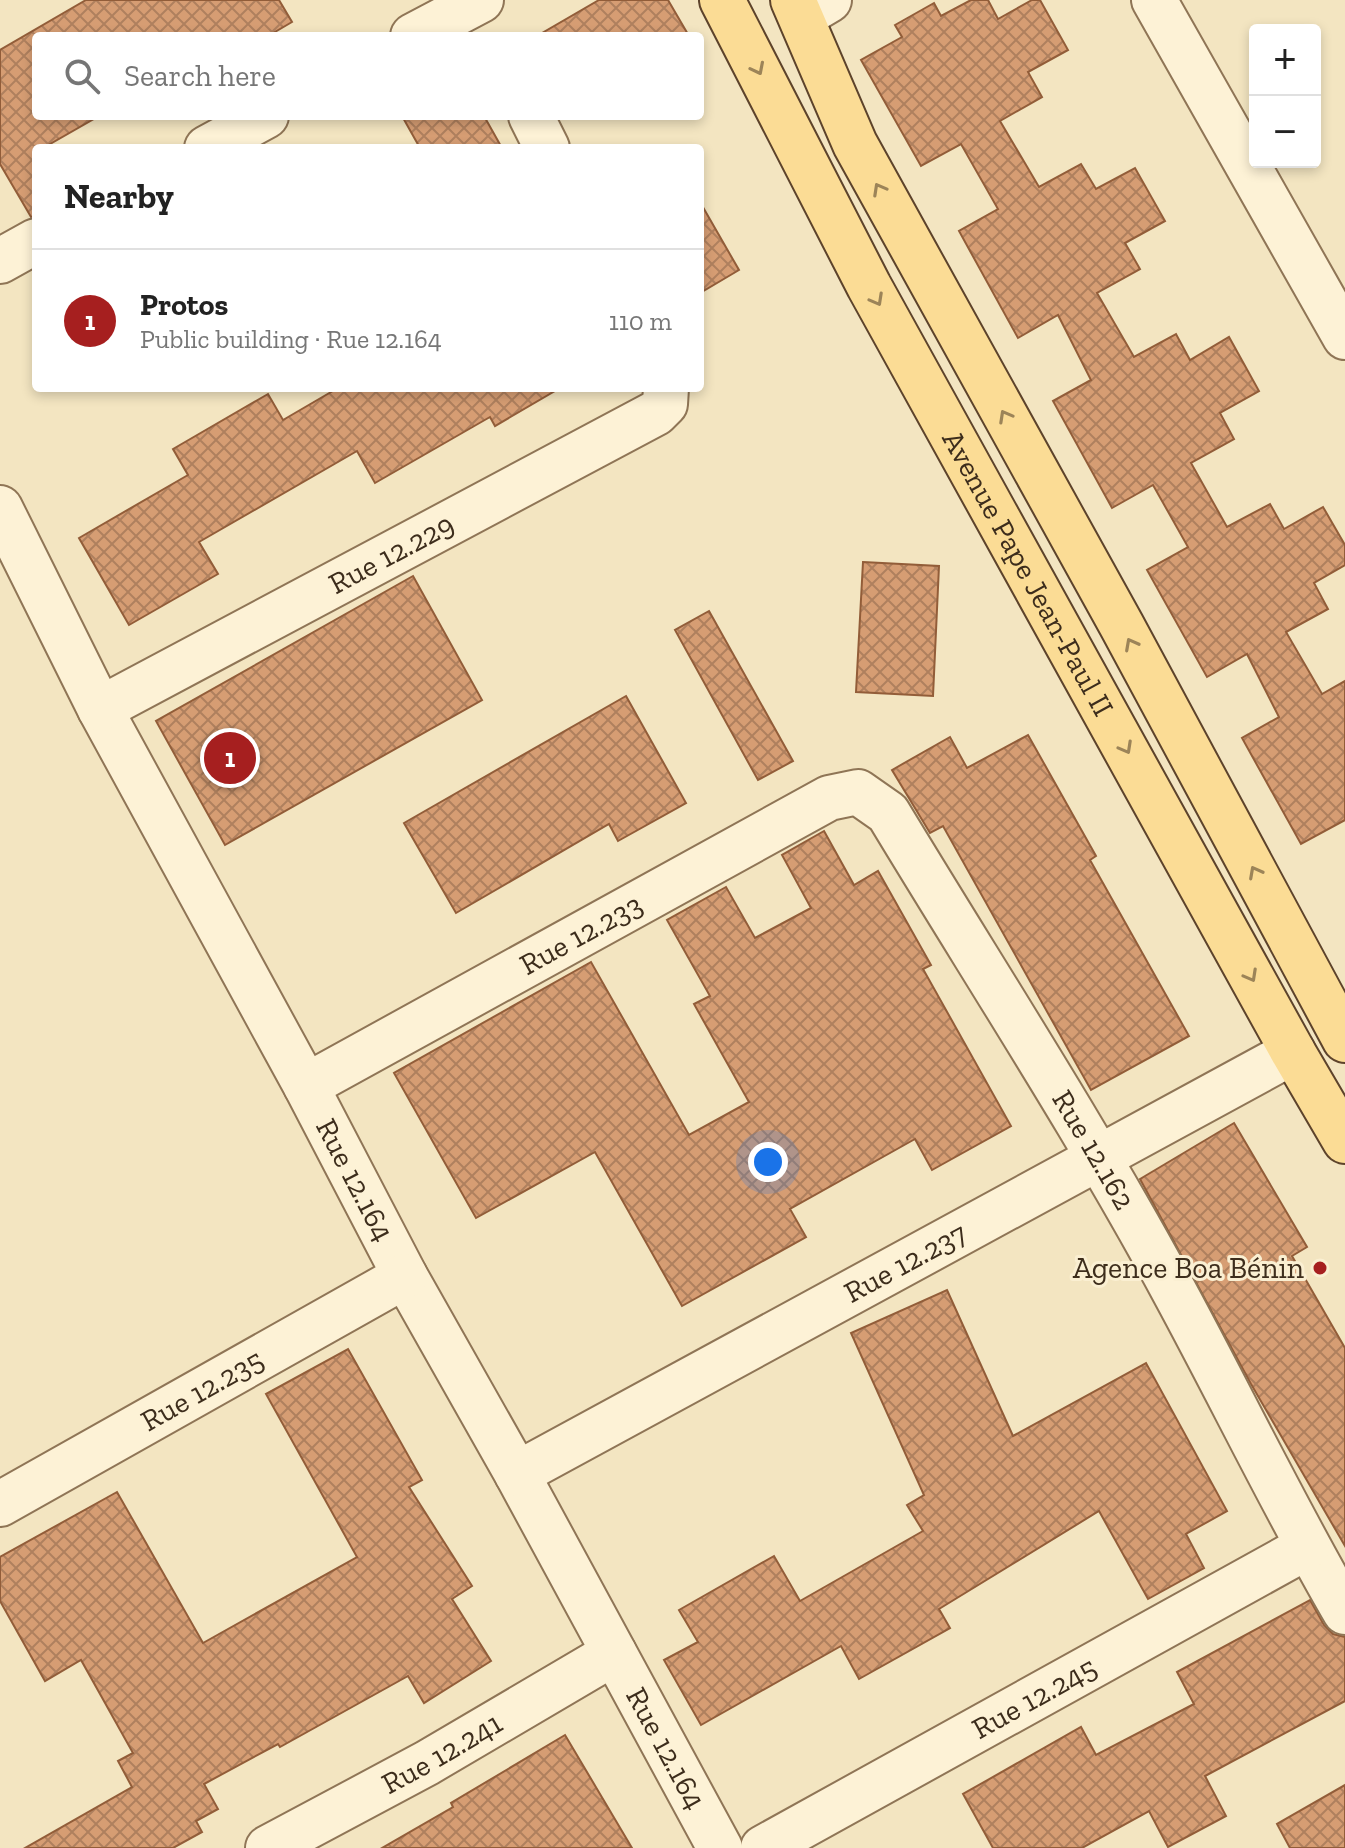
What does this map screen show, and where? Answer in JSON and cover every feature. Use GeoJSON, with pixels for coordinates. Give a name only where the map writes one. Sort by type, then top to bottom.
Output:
{"type":"FeatureCollection","features":[{"type":"Feature","properties":{"kind":"main road","name":"Avenue Pape Jean-Paul II"},"geometry":{"type":"LineString","coordinates":[[722,0],[869,286],[1345,1141]]}},
{"type":"Feature","properties":{"kind":"main road","name":"Avenue Pape Jean-Paul II"},"geometry":{"type":"LineString","coordinates":[[808,5],[855,144],[1122,626],[1345,1040]]}},
{"type":"Feature","properties":{"kind":"street"},"geometry":{"type":"LineString","coordinates":[[1154,0],[1345,337]]}},
{"type":"Feature","properties":{"kind":"street"},"geometry":{"type":"LineString","coordinates":[[423,32],[480,10]]}},
{"type":"Feature","properties":{"kind":"street"},"geometry":{"type":"LineString","coordinates":[[214,144],[259,120]]}},
{"type":"Feature","properties":{"kind":"street"},"geometry":{"type":"LineString","coordinates":[[533,120],[545,144]]}},
{"type":"Feature","properties":{"kind":"street"},"geometry":{"type":"LineString","coordinates":[[0,261],[32,243]]}},
{"type":"Feature","properties":{"kind":"street","name":"Rue 12.229"},"geometry":{"type":"LineString","coordinates":[[100,709],[656,413],[665,404],[666,392]]}},
{"type":"Feature","properties":{"kind":"street","name":"Rue 12.164"},"geometry":{"type":"LineString","coordinates":[[0,508],[100,709],[306,1086],[405,1276],[517,1474],[720,1848]]}},
{"type":"Feature","properties":{"kind":"street","name":"Rue 12.233"},"geometry":{"type":"LineString","coordinates":[[306,1086],[829,798],[858,792]]}},
{"type":"Feature","properties":{"kind":"street","name":"Rue 12.162"},"geometry":{"type":"LineString","coordinates":[[858,792],[888,813],[1099,1158],[1174,1291],[1307,1547],[1345,1612]]}},
{"type":"Feature","properties":{"kind":"street","name":"Rue 12.237"},"geometry":{"type":"LineString","coordinates":[[517,1474],[1293,1052]]}},
{"type":"Feature","properties":{"kind":"street","name":"Rue 12.235"},"geometry":{"type":"LineString","coordinates":[[0,1504],[405,1276]]}},
{"type":"Feature","properties":{"kind":"street","name":"Rue 12.245"},"geometry":{"type":"LineString","coordinates":[[763,1848],[1307,1547]]}},
{"type":"Feature","properties":{"kind":"street","name":"Rue 12.241"},"geometry":{"type":"LineString","coordinates":[[268,1848],[427,1763],[614,1653]]}},
{"type":"Feature","properties":{"kind":"building"},"geometry":{"type":"Polygon","coordinates":[[[86,0],[279,0],[292,22],[275,32],[32,32],[32,120],[92,120],[50,144],[32,144],[31,217],[0,164],[0,50],[86,0]]]}},
{"type":"Feature","properties":{"kind":"building"},"geometry":{"type":"Polygon","coordinates":[[[599,0],[668,0],[687,32],[544,32],[599,0]]]}},
{"type":"Feature","properties":{"kind":"building"},"geometry":{"type":"Polygon","coordinates":[[[971,0],[988,0],[998,19],[1032,0],[1040,0],[1068,50],[1028,72],[1042,97],[1000,121],[1039,187],[1081,164],[1096,189],[1135,168],[1165,221],[1125,243],[1140,269],[1097,293],[1134,357],[1176,334],[1190,360],[1229,337],[1259,391],[1220,413],[1234,439],[1191,463],[1227,527],[1270,504],[1284,529],[1323,507],[1345,545],[1345,565],[1314,583],[1328,609],[1286,632],[1322,694],[1345,681],[1345,820],[1301,844],[1242,738],[1279,717],[1247,654],[1207,677],[1147,570],[1188,547],[1153,485],[1112,508],[1053,401],[1091,380],[1058,315],[1018,338],[959,231],[998,209],[961,144],[921,166],[861,60],[902,37],[895,25],[934,3],[941,16],[971,0]]]}},
{"type":"Feature","properties":{"kind":"building"},"geometry":{"type":"Polygon","coordinates":[[[404,120],[486,120],[500,144],[418,144],[404,120]]]}},
{"type":"Feature","properties":{"kind":"building"},"geometry":{"type":"Polygon","coordinates":[[[704,209],[739,270],[704,291],[704,209]]]}},
{"type":"Feature","properties":{"kind":"building"},"geometry":{"type":"Polygon","coordinates":[[[331,392],[553,392],[495,426],[490,417],[375,483],[357,451],[199,542],[218,574],[129,625],[79,538],[188,475],[173,449],[268,394],[283,420],[331,392]]]}},
{"type":"Feature","properties":{"kind":"building"},"geometry":{"type":"Polygon","coordinates":[[[863,562],[939,566],[933,696],[856,692],[863,562]]]}},
{"type":"Feature","properties":{"kind":"building"},"geometry":{"type":"Polygon","coordinates":[[[413,576],[482,700],[225,845],[156,721],[413,576]]]}},
{"type":"Feature","properties":{"kind":"building"},"geometry":{"type":"Polygon","coordinates":[[[709,611],[793,761],[758,780],[675,630],[709,611]]]}},
{"type":"Feature","properties":{"kind":"building"},"geometry":{"type":"Polygon","coordinates":[[[626,696],[686,803],[618,841],[609,824],[456,913],[404,823],[626,696]]]}},
{"type":"Feature","properties":{"kind":"building"},"geometry":{"type":"Polygon","coordinates":[[[1028,735],[1096,856],[1090,860],[1189,1036],[1091,1090],[943,826],[930,833],[892,770],[950,737],[967,768],[1028,735]]]}},
{"type":"Feature","properties":{"kind":"building"},"geometry":{"type":"Polygon","coordinates":[[[824,831],[854,885],[878,871],[931,965],[923,969],[1011,1126],[932,1170],[915,1139],[790,1209],[806,1237],[682,1306],[595,1152],[476,1218],[394,1073],[591,962],[689,1135],[749,1102],[694,1004],[710,996],[667,920],[726,887],[755,938],[811,908],[782,855],[824,831]]]}},
{"type":"Feature","properties":{"kind":"building"},"geometry":{"type":"Polygon","coordinates":[[[1234,1123],[1307,1247],[1292,1256],[1345,1348],[1345,1546],[1251,1384],[1140,1179],[1234,1123]]]}},
{"type":"Feature","properties":{"kind":"building"},"geometry":{"type":"Polygon","coordinates":[[[947,1290],[1013,1436],[1146,1363],[1227,1511],[1186,1534],[1204,1568],[1148,1599],[1099,1511],[939,1609],[950,1628],[859,1679],[841,1646],[701,1725],[664,1660],[698,1642],[679,1610],[774,1556],[800,1601],[923,1531],[907,1505],[924,1495],[851,1333],[947,1290]]]}},
{"type":"Feature","properties":{"kind":"building"},"geometry":{"type":"Polygon","coordinates":[[[348,1349],[422,1480],[409,1487],[472,1586],[452,1599],[491,1661],[424,1703],[408,1676],[280,1747],[278,1744],[204,1784],[218,1809],[196,1821],[202,1832],[173,1848],[25,1848],[132,1787],[118,1761],[133,1753],[81,1660],[45,1681],[0,1601],[0,1557],[117,1492],[203,1643],[357,1557],[266,1394],[348,1349]]]}},
{"type":"Feature","properties":{"kind":"building"},"geometry":{"type":"Polygon","coordinates":[[[1310,1600],[1324,1625],[1333,1634],[1345,1637],[1345,1701],[1205,1776],[1226,1816],[1168,1847],[1149,1811],[1082,1848],[993,1848],[963,1794],[1081,1727],[1096,1755],[1194,1704],[1177,1672],[1310,1600]]]}},
{"type":"Feature","properties":{"kind":"building"},"geometry":{"type":"Polygon","coordinates":[[[565,1735],[632,1848],[382,1848],[453,1807],[451,1803],[565,1735]]]}},
{"type":"Feature","properties":{"kind":"building"},"geometry":{"type":"Polygon","coordinates":[[[1345,1785],[1345,1848],[1290,1848],[1277,1824],[1345,1785]]]}},
{"type":"Feature","properties":{"kind":"place","name":"Protos"},"geometry":{"type":"Point","coordinates":[230,758]}},
{"type":"Feature","properties":{"kind":"place","name":"Agence Boa Bénin"},"geometry":{"type":"Point","coordinates":[1320,1268]}}]}
